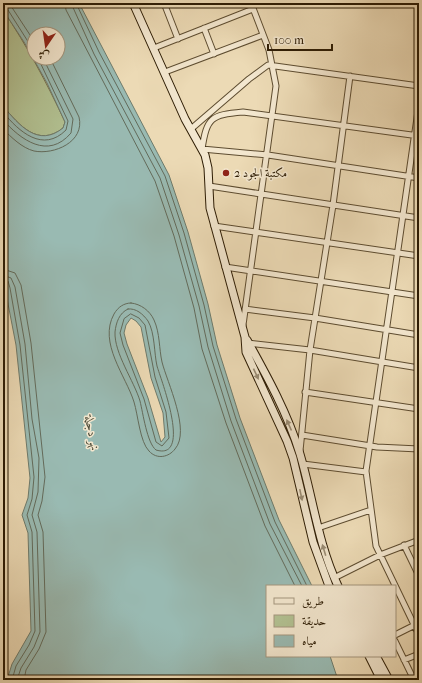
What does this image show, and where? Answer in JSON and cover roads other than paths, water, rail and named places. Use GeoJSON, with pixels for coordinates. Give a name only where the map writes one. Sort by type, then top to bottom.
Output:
{"type":"FeatureCollection","features":[{"type":"Feature","properties":{"kind":"main road"},"geometry":{"type":"LineString","coordinates":[[133,3],[191,129],[202,149],[208,168],[210,208],[214,226],[242,328],[246,340],[283,413],[300,454],[318,528],[338,585]]}},
{"type":"Feature","properties":{"kind":"main road"},"geometry":{"type":"LineString","coordinates":[[246,340],[249,360],[287,441],[293,458],[313,542],[329,585]]}},
{"type":"Feature","properties":{"kind":"main road"},"geometry":{"type":"LineString","coordinates":[[370,657],[381,680]]}},
{"type":"Feature","properties":{"kind":"main road"},"geometry":{"type":"LineString","coordinates":[[377,657],[389,680]]}},
{"type":"Feature","properties":{"kind":"street"},"geometry":{"type":"LineString","coordinates":[[174,3],[165,5],[178,39]]}},
{"type":"Feature","properties":{"kind":"street"},"geometry":{"type":"LineString","coordinates":[[242,328],[268,155],[276,86],[273,65],[251,3]]}},
{"type":"Feature","properties":{"kind":"street"},"geometry":{"type":"LineString","coordinates":[[154,48],[253,9]]}},
{"type":"Feature","properties":{"kind":"street"},"geometry":{"type":"LineString","coordinates":[[204,28],[214,54]]}},
{"type":"Feature","properties":{"kind":"street"},"geometry":{"type":"LineString","coordinates":[[165,72],[263,35]]}},
{"type":"Feature","properties":{"kind":"street"},"geometry":{"type":"LineString","coordinates":[[191,129],[264,67],[273,65],[419,86]]}},
{"type":"Feature","properties":{"kind":"street"},"geometry":{"type":"LineString","coordinates":[[300,454],[310,350],[333,205],[350,76]]}},
{"type":"Feature","properties":{"kind":"street"},"geometry":{"type":"LineString","coordinates":[[395,585],[375,542],[366,472],[408,176],[417,135],[419,104]]}},
{"type":"Feature","properties":{"kind":"street"},"geometry":{"type":"LineString","coordinates":[[417,135],[243,112],[215,117],[209,122],[206,128],[202,149],[268,155],[419,178]]}},
{"type":"Feature","properties":{"kind":"street"},"geometry":{"type":"LineString","coordinates":[[209,186],[419,218]]}},
{"type":"Feature","properties":{"kind":"street"},"geometry":{"type":"LineString","coordinates":[[214,226],[419,256]]}},
{"type":"Feature","properties":{"kind":"street"},"geometry":{"type":"LineString","coordinates":[[225,267],[419,296]]}},
{"type":"Feature","properties":{"kind":"street"},"geometry":{"type":"LineString","coordinates":[[245,309],[315,318],[419,335]]}},
{"type":"Feature","properties":{"kind":"street"},"geometry":{"type":"LineString","coordinates":[[246,340],[419,368]]}},
{"type":"Feature","properties":{"kind":"street"},"geometry":{"type":"LineString","coordinates":[[305,392],[419,409]]}},
{"type":"Feature","properties":{"kind":"street"},"geometry":{"type":"LineString","coordinates":[[302,435],[369,446],[419,449]]}},
{"type":"Feature","properties":{"kind":"street"},"geometry":{"type":"LineString","coordinates":[[303,464],[366,472]]}},
{"type":"Feature","properties":{"kind":"street"},"geometry":{"type":"LineString","coordinates":[[318,528],[371,510]]}},
{"type":"Feature","properties":{"kind":"street"},"geometry":{"type":"LineString","coordinates":[[334,578],[380,555],[419,540]]}},
{"type":"Feature","properties":{"kind":"street"},"geometry":{"type":"LineString","coordinates":[[404,545],[419,576]]}},
{"type":"Feature","properties":{"kind":"street"},"geometry":{"type":"LineString","coordinates":[[396,588],[417,624],[419,635]]}},
{"type":"Feature","properties":{"kind":"street"},"geometry":{"type":"LineString","coordinates":[[396,634],[417,624]]}},
{"type":"Feature","properties":{"kind":"street"},"geometry":{"type":"LineString","coordinates":[[396,643],[414,680],[419,678]]}},
{"type":"Feature","properties":{"kind":"street"},"geometry":{"type":"LineString","coordinates":[[404,660],[419,654]]}},
{"type":"Feature","properties":{"kind":"water","name":"نهر دجلة"},"geometry":{"type":"Polygon","coordinates":[[[3,3],[79,3],[169,175],[188,232],[208,304],[217,345],[240,418],[279,520],[312,585],[266,585],[266,657],[330,657],[338,680],[7,680],[12,664],[31,631],[28,533],[22,515],[28,498],[30,478],[16,345],[3,278],[3,106],[22,127],[37,135],[45,136],[54,134],[63,128],[65,122],[37,66],[66,66],[66,26],[26,26],[26,46],[3,10],[3,3]],[[131,318],[126,325],[124,333],[148,398],[161,442],[165,437],[163,413],[151,378],[141,327],[131,318]]]}},
{"type":"Feature","properties":{"kind":"place","name":"مكتبة الجود 2"},"geometry":{"type":"Point","coordinates":[226,173]}}]}
